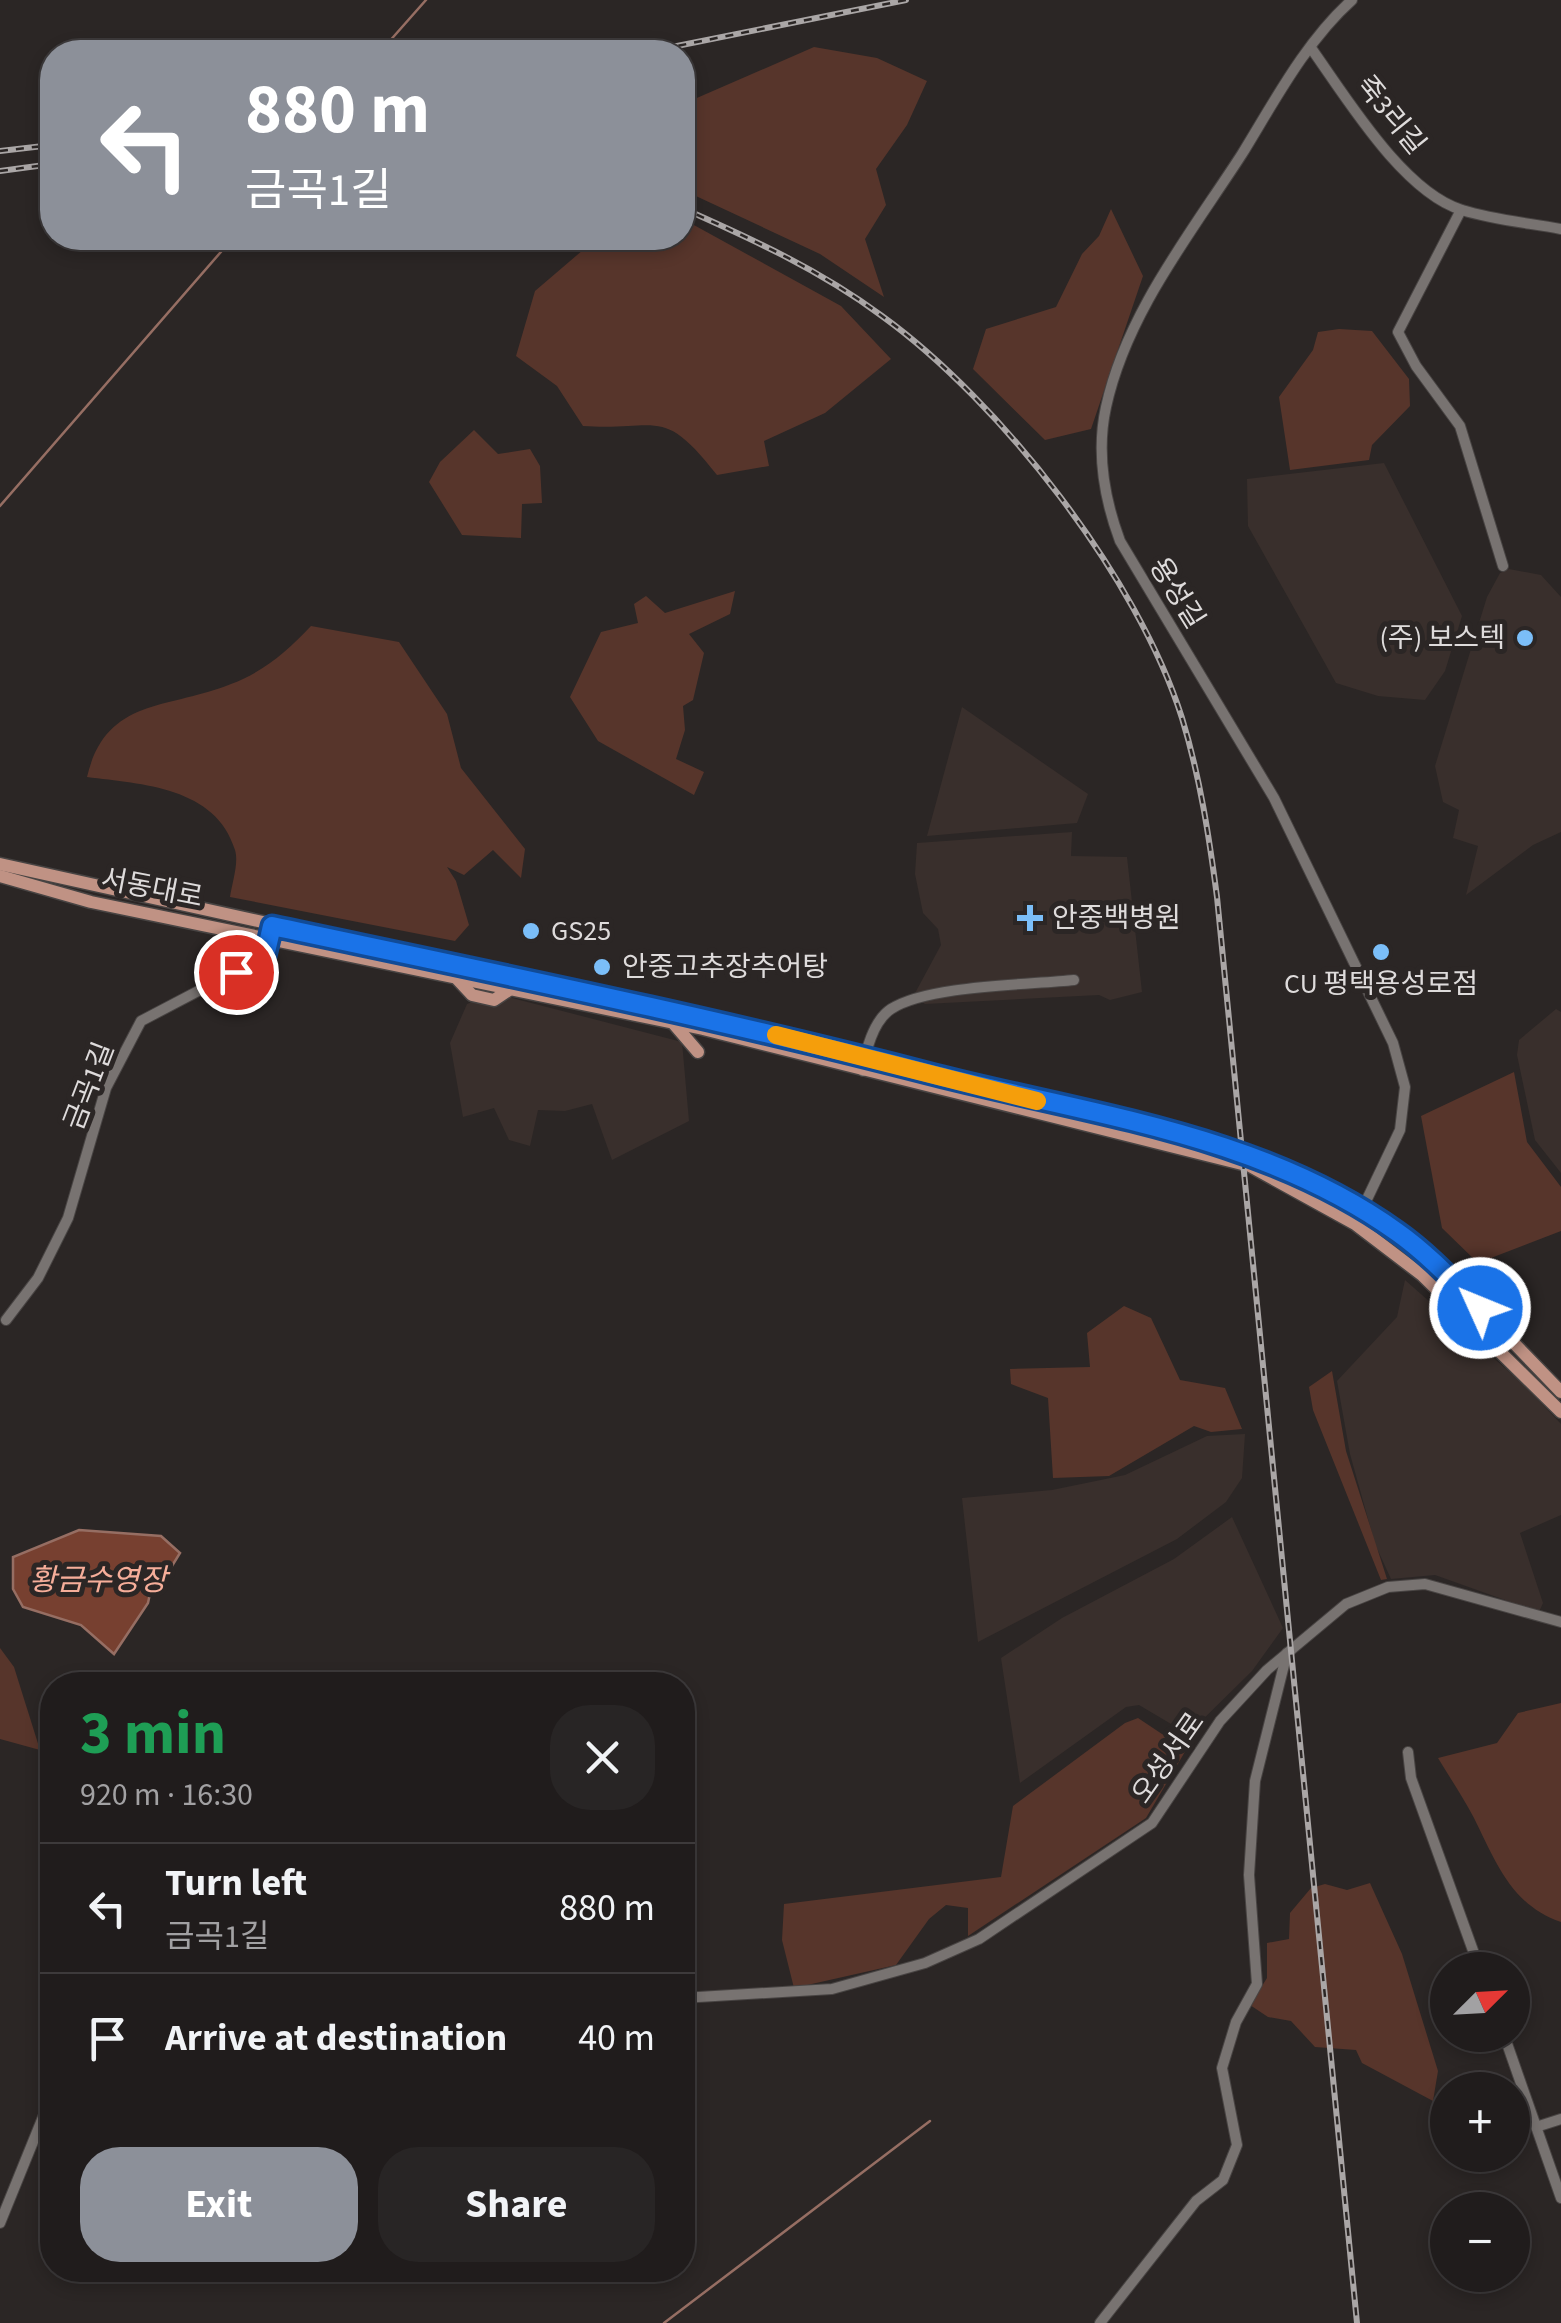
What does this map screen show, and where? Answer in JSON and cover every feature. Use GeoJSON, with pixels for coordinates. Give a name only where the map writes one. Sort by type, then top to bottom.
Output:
{"type":"FeatureCollection","features":[{"type":"Feature","properties":{"kind":"main road","name":"서동대로"},"geometry":{"type":"LineString","coordinates":[[0,864],[456,978],[674,1024],[1236,1161],[1302,1191],[1355,1224],[1422,1275],[1561,1412]]}},
{"type":"Feature","properties":{"kind":"main road","name":"서동대로"},"geometry":{"type":"LineString","coordinates":[[0,876],[91,902],[271,932],[865,1055],[1228,1148],[1362,1209],[1400,1234],[1457,1284],[1561,1392]]}},
{"type":"Feature","properties":{"kind":"main road"},"geometry":{"type":"LineString","coordinates":[[674,1024],[698,1052]]}},
{"type":"Feature","properties":{"kind":"street","name":"용성길"},"geometry":{"type":"LineString","coordinates":[[1352,0],[1311,48],[1126,343],[1104,412],[1102,478],[1120,542],[1274,798],[1394,1043],[1405,1087],[1400,1130],[1355,1224]]}},
{"type":"Feature","properties":{"kind":"street","name":"죽3리길"},"geometry":{"type":"LineString","coordinates":[[1311,48],[1402,168],[1461,210],[1561,229]]}},
{"type":"Feature","properties":{"kind":"street"},"geometry":{"type":"LineString","coordinates":[[1461,210],[1398,332],[1416,366],[1460,426],[1504,566]]}},
{"type":"Feature","properties":{"kind":"street","name":"금곡1길"},"geometry":{"type":"LineString","coordinates":[[6,1320],[38,1278],[68,1218],[106,1088],[141,1021],[265,956],[271,932]]}},
{"type":"Feature","properties":{"kind":"street"},"geometry":{"type":"LineString","coordinates":[[863,1072],[865,1055],[888,1010],[929,994],[1074,980]]}},
{"type":"Feature","properties":{"kind":"street","name":"오성서로"},"geometry":{"type":"LineString","coordinates":[[695,1997],[832,1989],[925,1963],[979,1939],[1152,1823],[1220,1721],[1286,1653],[1346,1604],[1388,1588],[1425,1584],[1561,1622]]}},
{"type":"Feature","properties":{"kind":"street"},"geometry":{"type":"LineString","coordinates":[[1100,2323],[1196,2201],[1222,2180],[1237,2145],[1222,2068],[1236,2022],[1257,1984],[1250,1875],[1255,1781],[1286,1653]]}},
{"type":"Feature","properties":{"kind":"street"},"geometry":{"type":"LineString","coordinates":[[1408,1752],[1411,1778],[1474,1952]]}},
{"type":"Feature","properties":{"kind":"street"},"geometry":{"type":"LineString","coordinates":[[1510,2052],[1561,2198]]}},
{"type":"Feature","properties":{"kind":"street"},"geometry":{"type":"LineString","coordinates":[[1536,2127],[1561,2119]]}},
{"type":"Feature","properties":{"kind":"street"},"geometry":{"type":"LineString","coordinates":[[0,2223],[40,2125]]}},
{"type":"Feature","properties":{"kind":"shaded area"},"geometry":{"type":"Polygon","coordinates":[[[814,47],[877,58],[927,81],[907,125],[876,169],[886,205],[865,239],[884,297],[820,254],[695,196],[695,99],[814,47]]]}},
{"type":"Feature","properties":{"kind":"shaded area"},"geometry":{"type":"Polygon","coordinates":[[[1111,209],[1143,276],[1091,429],[1045,440],[973,369],[986,329],[1056,307],[1082,254],[1099,236],[1111,209]]]}},
{"type":"Feature","properties":{"kind":"shaded area"},"geometry":{"type":"Polygon","coordinates":[[[695,226],[841,306],[891,359],[825,413],[764,441],[769,466],[717,475],[699,453],[671,430],[645,425],[583,426],[557,386],[516,356],[535,291],[583,250],[695,250],[695,226]]]}},
{"type":"Feature","properties":{"kind":"shaded area"},"geometry":{"type":"Polygon","coordinates":[[[1372,331],[1409,379],[1410,406],[1372,445],[1369,460],[1290,470],[1279,397],[1313,350],[1318,332],[1372,331]]]}},
{"type":"Feature","properties":{"kind":"shaded area"},"geometry":{"type":"Polygon","coordinates":[[[474,430],[498,454],[530,449],[540,466],[542,503],[522,504],[521,538],[462,535],[429,482],[440,462],[474,430]]]}},
{"type":"Feature","properties":{"kind":"shaded area"},"geometry":{"type":"Polygon","coordinates":[[[1384,463],[1462,616],[1445,671],[1425,700],[1378,696],[1336,683],[1248,526],[1247,479],[1384,463]]]}},
{"type":"Feature","properties":{"kind":"shaded area","name":"(주) 보스텍"},"geometry":{"type":"Polygon","coordinates":[[[1509,569],[1541,575],[1561,597],[1561,832],[1533,845],[1466,895],[1478,846],[1453,838],[1459,810],[1443,802],[1435,766],[1487,597],[1500,573],[1509,569]]]}},
{"type":"Feature","properties":{"kind":"shaded area"},"geometry":{"type":"Polygon","coordinates":[[[735,591],[730,614],[689,634],[704,653],[693,700],[683,706],[685,730],[676,759],[704,772],[694,795],[598,741],[570,697],[601,632],[638,623],[634,604],[646,596],[665,613],[735,591]]]}},
{"type":"Feature","properties":{"kind":"shaded area"},"geometry":{"type":"Polygon","coordinates":[[[311,626],[399,642],[447,714],[461,768],[525,849],[521,878],[493,850],[464,875],[447,867],[456,881],[469,925],[455,941],[230,897],[235,850],[212,813],[174,793],[131,782],[87,777],[96,751],[124,719],[243,679],[274,660],[311,626]]]}},
{"type":"Feature","properties":{"kind":"shaded area"},"geometry":{"type":"Polygon","coordinates":[[[962,707],[1088,794],[1077,823],[927,836],[962,707]]]}},
{"type":"Feature","properties":{"kind":"shaded area","name":"안중백병원"},"geometry":{"type":"Polygon","coordinates":[[[1072,832],[1071,856],[1127,857],[1142,992],[1110,1000],[1099,995],[925,1004],[914,995],[941,945],[938,929],[923,913],[915,874],[917,843],[1072,832]]]}},
{"type":"Feature","properties":{"kind":"shaded area"},"geometry":{"type":"Polygon","coordinates":[[[493,993],[682,1042],[689,1121],[612,1160],[592,1104],[565,1111],[538,1110],[530,1146],[509,1140],[494,1108],[463,1117],[450,1043],[467,1004],[493,993]]]}},
{"type":"Feature","properties":{"kind":"shaded area"},"geometry":{"type":"Polygon","coordinates":[[[1556,1009],[1561,1012],[1561,1173],[1535,1140],[1517,1055],[1519,1040],[1556,1009]]]}},
{"type":"Feature","properties":{"kind":"shaded area"},"geometry":{"type":"Polygon","coordinates":[[[1514,1072],[1527,1142],[1561,1187],[1561,1231],[1478,1263],[1442,1228],[1421,1116],[1514,1072]]]}},
{"type":"Feature","properties":{"kind":"shaded area"},"geometry":{"type":"Polygon","coordinates":[[[1405,1280],[1522,1383],[1561,1424],[1561,1515],[1520,1533],[1543,1603],[1539,1612],[1435,1575],[1391,1579],[1375,1544],[1350,1454],[1337,1381],[1397,1317],[1405,1280]]]}},
{"type":"Feature","properties":{"kind":"shaded area"},"geometry":{"type":"Polygon","coordinates":[[[1124,1306],[1151,1318],[1180,1380],[1225,1388],[1242,1429],[1211,1432],[1194,1426],[1109,1476],[1053,1478],[1048,1398],[1011,1384],[1010,1369],[1090,1367],[1087,1333],[1124,1306]]]}},
{"type":"Feature","properties":{"kind":"shaded area"},"geometry":{"type":"Polygon","coordinates":[[[1332,1371],[1346,1451],[1387,1579],[1381,1580],[1313,1410],[1309,1387],[1332,1371]]]}},
{"type":"Feature","properties":{"kind":"shaded area"},"geometry":{"type":"Polygon","coordinates":[[[1245,1434],[1242,1478],[1226,1502],[1177,1539],[978,1642],[962,1498],[1052,1490],[1125,1475],[1207,1436],[1245,1434]]]}},
{"type":"Feature","properties":{"kind":"shaded area"},"geometry":{"type":"Polygon","coordinates":[[[1232,1517],[1283,1628],[1252,1671],[1188,1734],[1139,1705],[1126,1707],[1020,1783],[1001,1658],[1062,1618],[1174,1559],[1232,1517]]]}},
{"type":"Feature","properties":{"kind":"shaded area"},"geometry":{"type":"Polygon","coordinates":[[[0,1648],[14,1667],[40,1750],[0,1739],[0,1648]]]}},
{"type":"Feature","properties":{"kind":"shaded area"},"geometry":{"type":"Polygon","coordinates":[[[1561,1703],[1561,1922],[1529,1905],[1507,1880],[1438,1758],[1497,1743],[1518,1713],[1561,1703]]]}},
{"type":"Feature","properties":{"kind":"shaded area"},"geometry":{"type":"Polygon","coordinates":[[[1138,1718],[1186,1750],[1146,1818],[968,1936],[968,1908],[946,1905],[929,1919],[896,1965],[794,1988],[782,1940],[784,1904],[1001,1877],[1013,1806],[1125,1723],[1138,1718]]]}},
{"type":"Feature","properties":{"kind":"shaded area"},"geometry":{"type":"Polygon","coordinates":[[[1370,1883],[1402,1954],[1438,2071],[1430,2072],[1430,2099],[1362,2063],[1356,2050],[1315,2047],[1291,2021],[1268,2017],[1250,2005],[1267,1978],[1267,1943],[1289,1939],[1290,1913],[1311,1888],[1325,1884],[1347,1890],[1370,1883]]]}},
{"type":"Feature","properties":{"kind":"water","name":"황금수영장"},"geometry":{"type":"Polygon","coordinates":[[[79,1530],[161,1536],[180,1553],[161,1584],[152,1584],[148,1603],[114,1654],[81,1625],[23,1607],[13,1589],[13,1557],[79,1530]]]}},
{"type":"Feature","properties":{"kind":"waterway"},"geometry":{"type":"LineString","coordinates":[[391,40],[426,0]]}},
{"type":"Feature","properties":{"kind":"waterway"},"geometry":{"type":"LineString","coordinates":[[0,506],[223,250]]}},
{"type":"Feature","properties":{"kind":"waterway"},"geometry":{"type":"LineString","coordinates":[[664,2323],[930,2121]]}},
{"type":"Feature","properties":{"kind":"railway"},"geometry":{"type":"LineString","coordinates":[[695,42],[906,0]]}},
{"type":"Feature","properties":{"kind":"railway"},"geometry":{"type":"LineString","coordinates":[[0,151],[40,146]]}},
{"type":"Feature","properties":{"kind":"railway"},"geometry":{"type":"LineString","coordinates":[[0,171],[40,166]]}},
{"type":"Feature","properties":{"kind":"railway"},"geometry":{"type":"LineString","coordinates":[[695,214],[785,256],[858,299],[927,352],[973,395],[1018,444],[1099,552],[1133,608],[1182,718],[1203,807],[1217,897],[1357,2323]]}},
{"type":"Feature","properties":{"kind":"slow traffic"},"geometry":{"type":"LineString","coordinates":[[776,1035],[1037,1101]]}},
{"type":"Feature","properties":{"kind":"place","name":"(주) 보스텍"},"geometry":{"type":"Point","coordinates":[1525,638]}},
{"type":"Feature","properties":{"kind":"place","name":"안중백병원"},"geometry":{"type":"Point","coordinates":[1030,918]}},
{"type":"Feature","properties":{"kind":"place","name":"GS25"},"geometry":{"type":"Point","coordinates":[531,931]}},
{"type":"Feature","properties":{"kind":"place","name":"CU 평택용성로점"},"geometry":{"type":"Point","coordinates":[1381,952]}},
{"type":"Feature","properties":{"kind":"place","name":"안중고추장추어탕"},"geometry":{"type":"Point","coordinates":[602,967]}},
{"type":"Feature","properties":{"kind":"route"},"geometry":{"type":"LineString","coordinates":[[236,972],[265,956],[272,926],[865,1055],[1074,1110],[1141,1123],[1228,1148],[1362,1209],[1400,1234],[1480,1308]]}}]}
